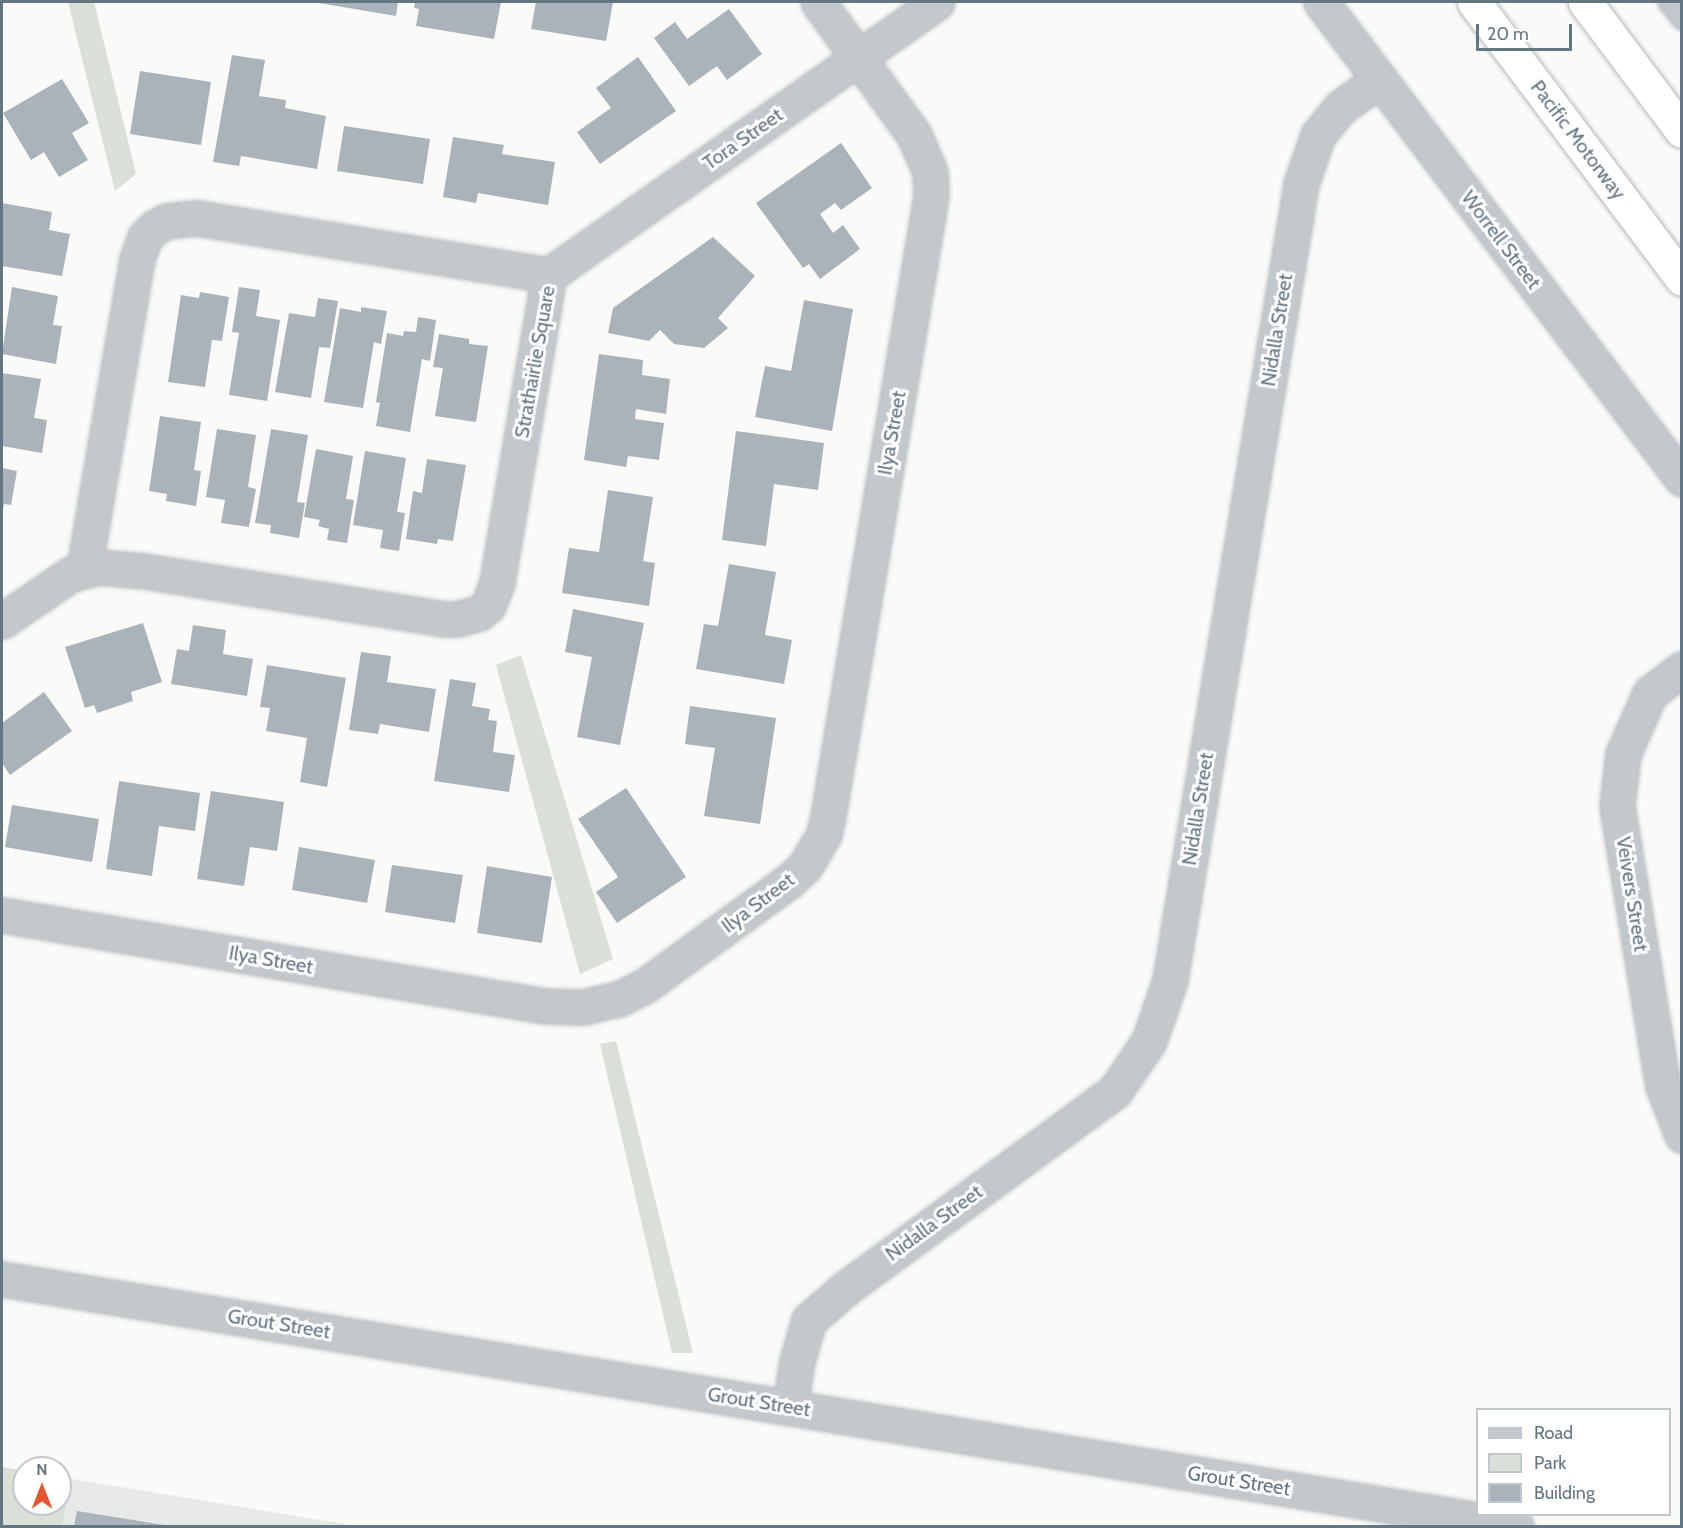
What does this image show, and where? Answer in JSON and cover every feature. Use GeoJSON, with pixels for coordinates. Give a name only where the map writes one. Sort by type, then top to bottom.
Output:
{"type":"FeatureCollection","features":[{"type":"Feature","properties":{"kind":"highway","name":"Pacific Motorway"},"geometry":{"type":"LineString","coordinates":[[1474,2],[1682,279]]}},
{"type":"Feature","properties":{"kind":"highway"},"geometry":{"type":"LineString","coordinates":[[1585,2],[1682,131]]}},
{"type":"Feature","properties":{"kind":"street","name":"Ilya Street"},"geometry":{"type":"LineString","coordinates":[[2,915],[545,1006],[583,1007],[619,999],[646,985],[789,881],[806,866],[824,834],[828,816],[931,196],[930,172],[914,135],[818,2]]}},
{"type":"Feature","properties":{"kind":"street","name":"Tora Street"},"geometry":{"type":"LineString","coordinates":[[549,275],[937,2]]}},
{"type":"Feature","properties":{"kind":"street","name":"Worrell Street"},"geometry":{"type":"LineString","coordinates":[[1321,2],[1682,480]]}},
{"type":"Feature","properties":{"kind":"street","name":"Nidalla Street"},"geometry":{"type":"LineString","coordinates":[[790,1406],[797,1361],[809,1320],[846,1288],[1115,1091],[1149,1041],[1170,980],[1301,184],[1318,135],[1341,107],[1379,80]]}},
{"type":"Feature","properties":{"kind":"street","name":"Strathairlie Square"},"geometry":{"type":"LineString","coordinates":[[197,218],[549,275],[497,582],[488,606],[479,613],[457,620],[444,619],[120,567],[84,569],[137,259],[145,237],[154,228],[166,221],[197,218]]}},
{"type":"Feature","properties":{"kind":"street"},"geometry":{"type":"LineString","coordinates":[[2,621],[51,585],[84,569]]}},
{"type":"Feature","properties":{"kind":"street","name":"Veivers Street"},"geometry":{"type":"LineString","coordinates":[[1682,669],[1650,693],[1623,754],[1617,806],[1663,1086],[1682,1135]]}},
{"type":"Feature","properties":{"kind":"street","name":"Grout Street"},"geometry":{"type":"LineString","coordinates":[[2,1279],[790,1406],[1516,1527]]}},
{"type":"Feature","properties":{"kind":"lane"},"geometry":{"type":"LineString","coordinates":[[1668,2],[1682,20]]}},
{"type":"Feature","properties":{"kind":"shaded area"},"geometry":{"type":"Polygon","coordinates":[[[2,1467],[12,1469],[12,1516],[72,1516],[72,1479],[357,1526],[2,1526],[2,1467]]]}},
{"type":"Feature","properties":{"kind":"green space"},"geometry":{"type":"Polygon","coordinates":[[[68,2],[94,2],[136,174],[115,191],[68,2]]]}},
{"type":"Feature","properties":{"kind":"green space"},"geometry":{"type":"Polygon","coordinates":[[[521,655],[613,959],[580,974],[496,665],[521,655]]]}},
{"type":"Feature","properties":{"kind":"green space"},"geometry":{"type":"Polygon","coordinates":[[[616,1041],[693,1353],[672,1353],[600,1044],[616,1041]]]}},
{"type":"Feature","properties":{"kind":"green space"},"geometry":{"type":"Polygon","coordinates":[[[2,1467],[12,1469],[12,1516],[64,1516],[62,1526],[2,1526],[2,1467]]]}},
{"type":"Feature","properties":{"kind":"building"},"geometry":{"type":"Polygon","coordinates":[[[313,2],[398,2],[396,16],[313,2]]]}},
{"type":"Feature","properties":{"kind":"building"},"geometry":{"type":"Polygon","coordinates":[[[415,2],[501,2],[494,39],[416,26],[419,9],[414,8],[415,2]]]}},
{"type":"Feature","properties":{"kind":"building"},"geometry":{"type":"Polygon","coordinates":[[[536,2],[613,2],[606,41],[531,29],[536,2]]]}},
{"type":"Feature","properties":{"kind":"building"},"geometry":{"type":"Polygon","coordinates":[[[729,9],[762,54],[727,80],[717,66],[689,86],[654,38],[675,22],[687,39],[729,9]]]}},
{"type":"Feature","properties":{"kind":"building"},"geometry":{"type":"Polygon","coordinates":[[[232,55],[265,60],[259,96],[286,100],[285,108],[326,116],[317,169],[241,156],[239,166],[213,162],[232,55]]]}},
{"type":"Feature","properties":{"kind":"building"},"geometry":{"type":"Polygon","coordinates":[[[638,57],[676,111],[600,164],[577,132],[611,108],[596,88],[638,57]]]}},
{"type":"Feature","properties":{"kind":"building"},"geometry":{"type":"Polygon","coordinates":[[[140,71],[211,82],[201,145],[130,134],[140,71]]]}},
{"type":"Feature","properties":{"kind":"building"},"geometry":{"type":"Polygon","coordinates":[[[62,79],[89,123],[72,133],[88,160],[59,177],[44,152],[31,160],[3,113],[62,79]]]}},
{"type":"Feature","properties":{"kind":"building"},"geometry":{"type":"Polygon","coordinates":[[[344,126],[430,139],[423,184],[337,171],[344,126]]]}},
{"type":"Feature","properties":{"kind":"building"},"geometry":{"type":"Polygon","coordinates":[[[453,137],[504,145],[502,154],[555,162],[548,205],[478,193],[476,203],[443,197],[453,137]]]}},
{"type":"Feature","properties":{"kind":"building"},"geometry":{"type":"Polygon","coordinates":[[[841,143],[872,188],[841,210],[835,203],[820,214],[833,233],[843,225],[860,249],[820,279],[809,264],[803,268],[756,203],[841,143]]]}},
{"type":"Feature","properties":{"kind":"building"},"geometry":{"type":"Polygon","coordinates":[[[2,203],[52,212],[49,230],[70,234],[62,276],[2,266],[2,203]]]}},
{"type":"Feature","properties":{"kind":"building"},"geometry":{"type":"Polygon","coordinates":[[[713,237],[755,276],[718,318],[728,328],[704,348],[674,344],[660,330],[649,341],[608,333],[613,308],[713,237]]]}},
{"type":"Feature","properties":{"kind":"building"},"geometry":{"type":"Polygon","coordinates":[[[12,287],[58,296],[53,325],[62,326],[56,364],[2,354],[12,287]]]}},
{"type":"Feature","properties":{"kind":"building"},"geometry":{"type":"Polygon","coordinates":[[[239,287],[260,290],[256,316],[280,320],[267,401],[229,395],[239,333],[232,332],[239,287]]]}},
{"type":"Feature","properties":{"kind":"building"},"geometry":{"type":"Polygon","coordinates":[[[200,292],[229,297],[222,341],[212,340],[205,387],[168,382],[181,295],[199,298],[200,292]]]}},
{"type":"Feature","properties":{"kind":"building"},"geometry":{"type":"Polygon","coordinates":[[[318,298],[338,301],[330,348],[319,347],[311,398],[275,392],[289,313],[315,317],[318,298]]]}},
{"type":"Feature","properties":{"kind":"building"},"geometry":{"type":"Polygon","coordinates":[[[804,300],[853,309],[832,431],[755,417],[765,366],[791,371],[804,300]]]}},
{"type":"Feature","properties":{"kind":"building"},"geometry":{"type":"Polygon","coordinates":[[[361,307],[387,311],[381,344],[374,342],[363,408],[324,402],[340,308],[361,312],[361,307]]]}},
{"type":"Feature","properties":{"kind":"building"},"geometry":{"type":"Polygon","coordinates":[[[418,317],[436,320],[430,361],[422,359],[410,432],[376,426],[380,403],[376,402],[387,333],[403,336],[404,331],[416,332],[418,317]]]}},
{"type":"Feature","properties":{"kind":"building"},"geometry":{"type":"Polygon","coordinates":[[[439,334],[469,339],[469,344],[488,346],[476,422],[435,416],[443,368],[433,367],[439,334]]]}},
{"type":"Feature","properties":{"kind":"building"},"geometry":{"type":"Polygon","coordinates":[[[599,354],[643,360],[642,375],[670,379],[666,414],[636,409],[635,419],[664,423],[659,460],[628,456],[626,467],[584,460],[599,354]]]}},
{"type":"Feature","properties":{"kind":"building"},"geometry":{"type":"Polygon","coordinates":[[[2,373],[41,379],[34,418],[47,420],[42,453],[2,446],[2,373]]]}},
{"type":"Feature","properties":{"kind":"building"},"geometry":{"type":"Polygon","coordinates":[[[160,416],[201,422],[194,470],[201,471],[196,506],[166,501],[167,494],[149,491],[160,416]]]}},
{"type":"Feature","properties":{"kind":"building"},"geometry":{"type":"Polygon","coordinates":[[[217,429],[256,435],[248,487],[256,489],[249,527],[221,523],[225,500],[206,497],[217,429]]]}},
{"type":"Feature","properties":{"kind":"building"},"geometry":{"type":"Polygon","coordinates":[[[271,429],[308,435],[297,502],[305,503],[299,538],[270,533],[271,525],[255,523],[271,429]]]}},
{"type":"Feature","properties":{"kind":"building"},"geometry":{"type":"Polygon","coordinates":[[[736,431],[824,443],[818,490],[774,484],[766,546],[722,540],[736,431]]]}},
{"type":"Feature","properties":{"kind":"building"},"geometry":{"type":"Polygon","coordinates":[[[316,449],[353,456],[346,499],[354,500],[347,543],[327,540],[329,529],[318,526],[320,520],[304,517],[316,449]]]}},
{"type":"Feature","properties":{"kind":"building"},"geometry":{"type":"Polygon","coordinates":[[[365,451],[406,458],[397,512],[405,513],[399,551],[380,548],[383,530],[353,525],[365,451]]]}},
{"type":"Feature","properties":{"kind":"building"},"geometry":{"type":"Polygon","coordinates":[[[427,459],[466,465],[453,541],[438,539],[437,544],[406,539],[413,491],[422,493],[427,459]]]}},
{"type":"Feature","properties":{"kind":"building"},"geometry":{"type":"Polygon","coordinates":[[[2,468],[17,471],[11,505],[4,504],[3,509],[2,468]]]}},
{"type":"Feature","properties":{"kind":"building"},"geometry":{"type":"Polygon","coordinates":[[[608,490],[653,497],[643,561],[655,563],[649,606],[562,593],[569,548],[599,552],[608,490]]]}},
{"type":"Feature","properties":{"kind":"building"},"geometry":{"type":"Polygon","coordinates":[[[729,564],[776,572],[765,635],[792,640],[784,684],[696,669],[704,624],[718,626],[729,564]]]}},
{"type":"Feature","properties":{"kind":"building"},"geometry":{"type":"Polygon","coordinates":[[[573,609],[644,623],[620,745],[577,737],[592,657],[565,652],[573,609]]]}},
{"type":"Feature","properties":{"kind":"building"},"geometry":{"type":"Polygon","coordinates":[[[143,623],[162,682],[131,692],[133,701],[97,713],[94,705],[85,708],[65,647],[143,623]]]}},
{"type":"Feature","properties":{"kind":"building"},"geometry":{"type":"Polygon","coordinates":[[[193,625],[226,630],[223,654],[253,659],[247,696],[171,684],[177,649],[189,651],[193,625]]]}},
{"type":"Feature","properties":{"kind":"building"},"geometry":{"type":"Polygon","coordinates":[[[361,652],[391,656],[387,682],[436,689],[429,732],[380,724],[378,734],[349,730],[361,652]]]}},
{"type":"Feature","properties":{"kind":"building"},"geometry":{"type":"Polygon","coordinates":[[[267,665],[346,678],[327,787],[300,782],[307,738],[266,731],[270,708],[260,707],[267,665]]]}},
{"type":"Feature","properties":{"kind":"building"},"geometry":{"type":"Polygon","coordinates":[[[450,679],[476,683],[472,706],[490,709],[488,720],[497,721],[493,752],[515,755],[509,792],[434,781],[450,679]]]}},
{"type":"Feature","properties":{"kind":"building"},"geometry":{"type":"Polygon","coordinates":[[[44,692],[72,731],[10,775],[2,763],[2,723],[44,692]]]}},
{"type":"Feature","properties":{"kind":"building"},"geometry":{"type":"Polygon","coordinates":[[[690,706],[776,718],[760,824],[704,816],[715,748],[685,744],[690,706]]]}},
{"type":"Feature","properties":{"kind":"building"},"geometry":{"type":"Polygon","coordinates":[[[119,781],[200,793],[195,831],[159,826],[152,876],[106,869],[119,781]]]}},
{"type":"Feature","properties":{"kind":"building"},"geometry":{"type":"Polygon","coordinates":[[[626,788],[686,877],[617,923],[596,892],[618,877],[578,819],[626,788]]]}},
{"type":"Feature","properties":{"kind":"building"},"geometry":{"type":"Polygon","coordinates":[[[211,791],[284,802],[277,851],[250,847],[244,886],[197,879],[211,791]]]}},
{"type":"Feature","properties":{"kind":"building"},"geometry":{"type":"Polygon","coordinates":[[[12,805],[99,819],[92,862],[5,847],[12,805]]]}},
{"type":"Feature","properties":{"kind":"building"},"geometry":{"type":"Polygon","coordinates":[[[299,847],[375,860],[367,903],[292,890],[299,847]]]}},
{"type":"Feature","properties":{"kind":"building"},"geometry":{"type":"Polygon","coordinates":[[[392,865],[463,875],[455,923],[385,912],[392,865]]]}},
{"type":"Feature","properties":{"kind":"building"},"geometry":{"type":"Polygon","coordinates":[[[487,866],[552,877],[542,943],[477,933],[487,866]]]}},
{"type":"Feature","properties":{"kind":"building"},"geometry":{"type":"Polygon","coordinates":[[[77,1511],[164,1525],[164,1526],[74,1526],[77,1511]]]}}]}
